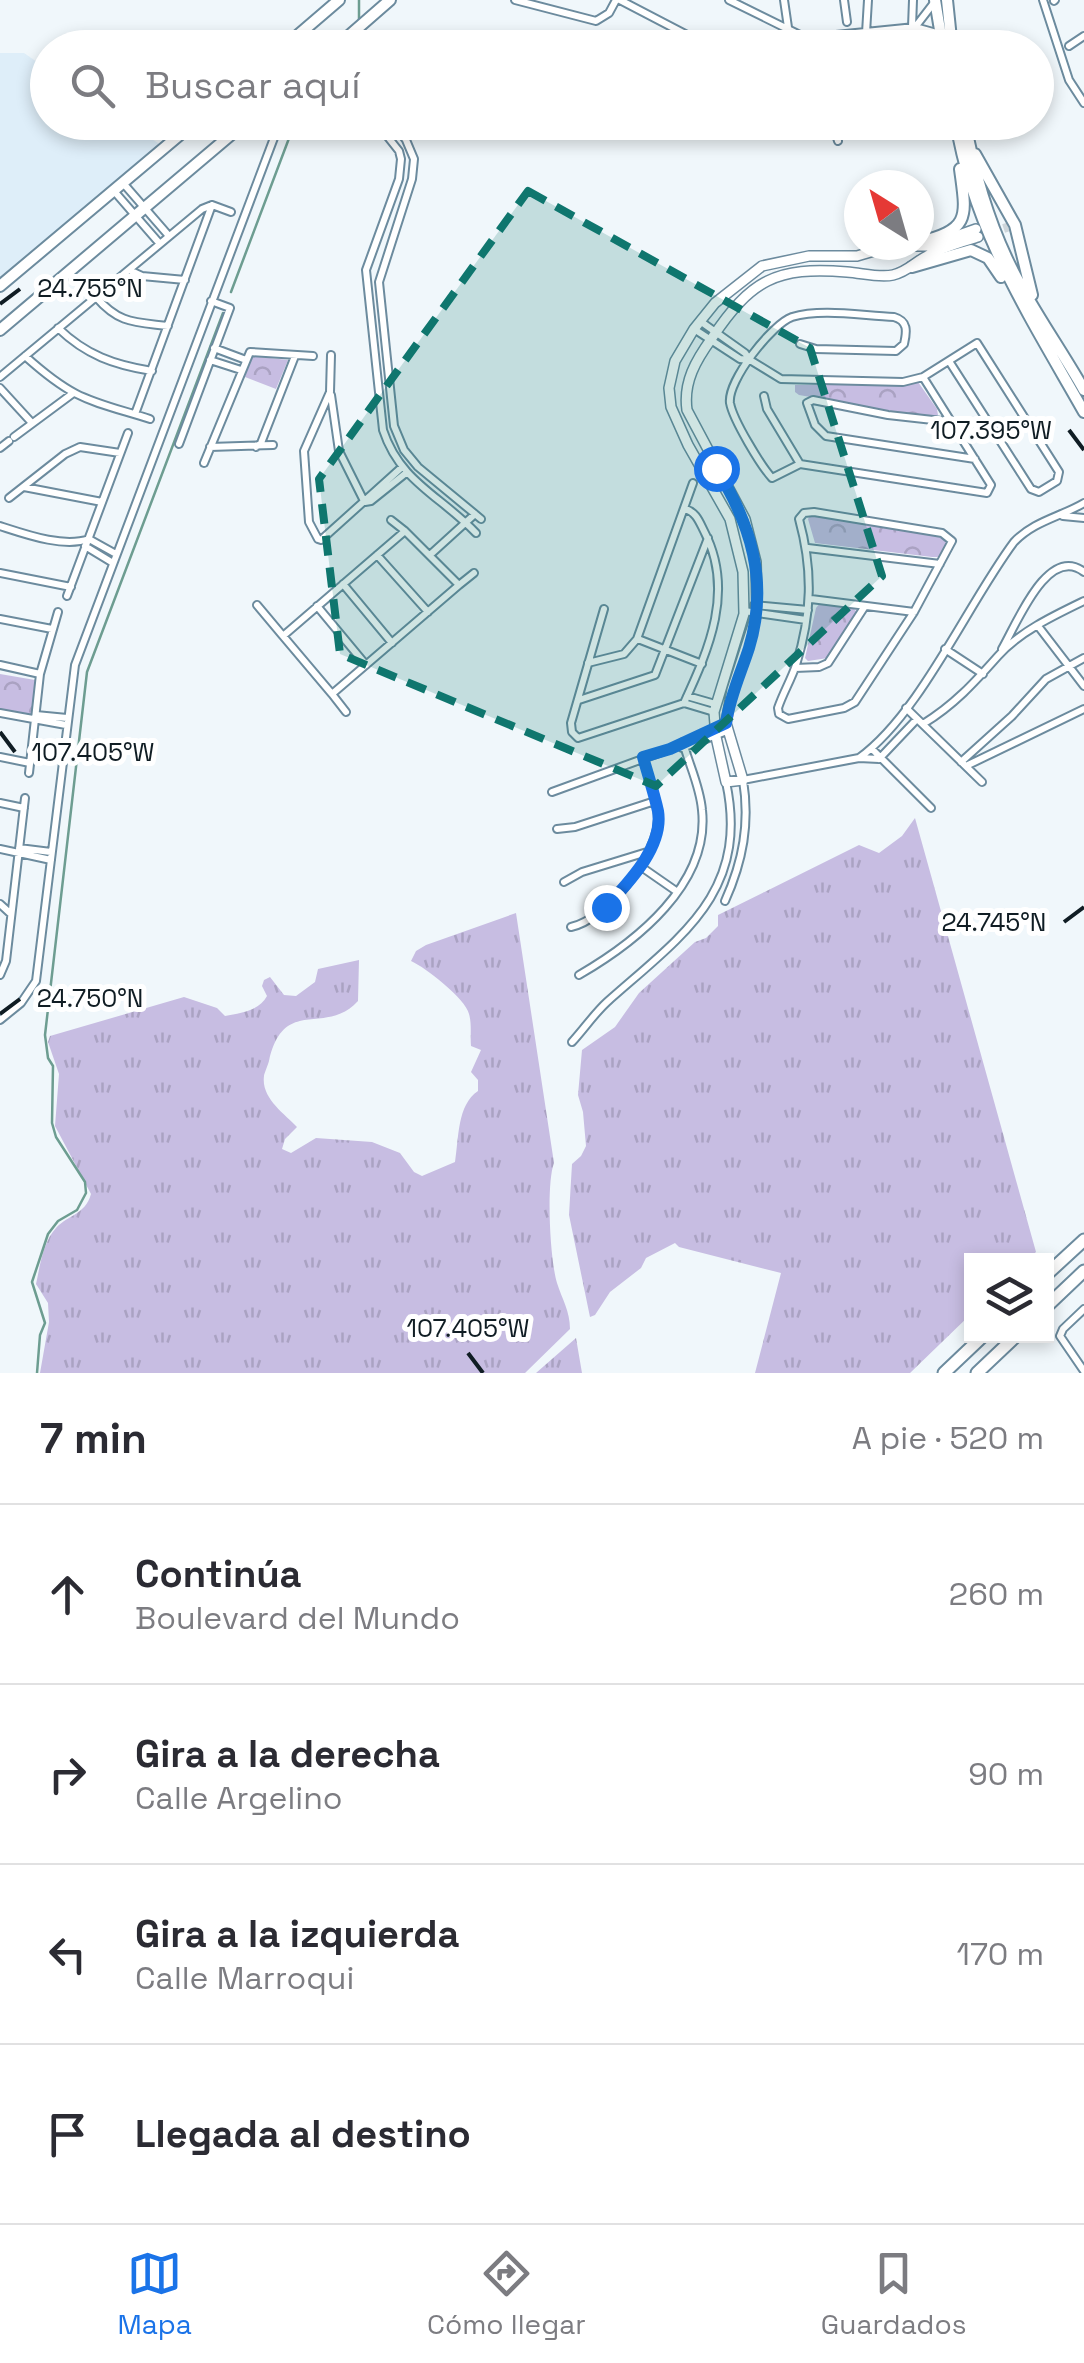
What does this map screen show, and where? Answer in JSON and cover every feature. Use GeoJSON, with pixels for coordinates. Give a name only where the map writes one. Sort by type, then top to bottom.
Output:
{"type":"FeatureCollection","features":[{"type":"Feature","properties":{"kind":"highway"},"geometry":{"type":"LineString","coordinates":[[1054,1268],[1084,1240]]}},
{"type":"Feature","properties":{"kind":"highway"},"geometry":{"type":"LineString","coordinates":[[1054,1299],[1084,1271]]}},
{"type":"Feature","properties":{"kind":"highway"},"geometry":{"type":"LineString","coordinates":[[944,1373],[976,1343]]}},
{"type":"Feature","properties":{"kind":"highway"},"geometry":{"type":"LineString","coordinates":[[976,1373],[1008,1343]]}},
{"type":"Feature","properties":{"kind":"main road"},"geometry":{"type":"LineString","coordinates":[[304,30],[339,0]]}},
{"type":"Feature","properties":{"kind":"main road"},"geometry":{"type":"LineString","coordinates":[[357,30],[390,0]]}},
{"type":"Feature","properties":{"kind":"main road"},"geometry":{"type":"LineString","coordinates":[[935,0],[939,30]]}},
{"type":"Feature","properties":{"kind":"main road"},"geometry":{"type":"LineString","coordinates":[[947,0],[950,30]]}},
{"type":"Feature","properties":{"kind":"main road"},"geometry":{"type":"LineString","coordinates":[[0,286],[174,140]]}},
{"type":"Feature","properties":{"kind":"main road"},"geometry":{"type":"LineString","coordinates":[[0,330],[225,140]]}},
{"type":"Feature","properties":{"kind":"main road"},"geometry":{"type":"LineString","coordinates":[[963,140],[1001,246],[1084,390]]}},
{"type":"Feature","properties":{"kind":"main road"},"geometry":{"type":"LineString","coordinates":[[934,238],[950,233],[963,219],[964,140]]}},
{"type":"Feature","properties":{"kind":"main road"},"geometry":{"type":"LineString","coordinates":[[964,144],[1010,222],[1035,305]]}},
{"type":"Feature","properties":{"kind":"main road"},"geometry":{"type":"LineString","coordinates":[[964,144],[991,242],[1084,412]]}},
{"type":"Feature","properties":{"kind":"main road"},"geometry":{"type":"LineString","coordinates":[[909,269],[954,253],[976,250],[988,258],[1017,295]]}},
{"type":"Feature","properties":{"kind":"street"},"geometry":{"type":"LineString","coordinates":[[515,0],[591,20],[600,20],[610,13],[618,0],[677,30]]}},
{"type":"Feature","properties":{"kind":"street"},"geometry":{"type":"LineString","coordinates":[[729,0],[785,30]]}},
{"type":"Feature","properties":{"kind":"street"},"geometry":{"type":"LineString","coordinates":[[784,0],[789,30]]}},
{"type":"Feature","properties":{"kind":"street"},"geometry":{"type":"LineString","coordinates":[[844,0],[847,22]]}},
{"type":"Feature","properties":{"kind":"street"},"geometry":{"type":"LineString","coordinates":[[866,30],[868,0]]}},
{"type":"Feature","properties":{"kind":"street"},"geometry":{"type":"LineString","coordinates":[[914,0],[914,27]]}},
{"type":"Feature","properties":{"kind":"street"},"geometry":{"type":"LineString","coordinates":[[914,27],[924,20],[935,0]]}},
{"type":"Feature","properties":{"kind":"street"},"geometry":{"type":"LineString","coordinates":[[1043,0],[1052,30]]}},
{"type":"Feature","properties":{"kind":"street"},"geometry":{"type":"LineString","coordinates":[[890,30],[925,30]]}},
{"type":"Feature","properties":{"kind":"street"},"geometry":{"type":"LineString","coordinates":[[1054,35],[1068,80],[1084,103]]}},
{"type":"Feature","properties":{"kind":"street"},"geometry":{"type":"LineString","coordinates":[[1069,46],[1084,37]]}},
{"type":"Feature","properties":{"kind":"street"},"geometry":{"type":"LineString","coordinates":[[0,1020],[21,1003],[36,981],[75,665],[273,140]]}},
{"type":"Feature","properties":{"kind":"street"},"geometry":{"type":"LineString","coordinates":[[391,140],[401,159],[399,179],[368,264],[383,430],[403,470],[476,533]]}},
{"type":"Feature","properties":{"kind":"street"},"geometry":{"type":"LineString","coordinates":[[406,140],[414,159],[412,179],[380,274],[379,289],[392,415],[398,437],[418,467],[478,516],[431,554]]}},
{"type":"Feature","properties":{"kind":"street"},"geometry":{"type":"LineString","coordinates":[[119,187],[169,236]]}},
{"type":"Feature","properties":{"kind":"street"},"geometry":{"type":"LineString","coordinates":[[135,414],[212,206]]}},
{"type":"Feature","properties":{"kind":"street"},"geometry":{"type":"LineString","coordinates":[[0,377],[202,209],[212,206],[230,212]]}},
{"type":"Feature","properties":{"kind":"street"},"geometry":{"type":"LineString","coordinates":[[141,212],[160,244]]}},
{"type":"Feature","properties":{"kind":"street"},"geometry":{"type":"LineString","coordinates":[[385,218],[397,222]]}},
{"type":"Feature","properties":{"kind":"street"},"geometry":{"type":"LineString","coordinates":[[934,244],[977,233],[934,252]]}},
{"type":"Feature","properties":{"kind":"street"},"geometry":{"type":"LineString","coordinates":[[572,1042],[599,1010],[668,951],[709,900],[720,880],[730,846],[734,815],[715,733],[715,708],[744,607],[742,558],[730,519],[683,435],[670,398],[675,361],[697,325],[728,291],[762,266],[808,256],[844,258]]}},
{"type":"Feature","properties":{"kind":"street"},"geometry":{"type":"LineString","coordinates":[[869,260],[872,274]]}},
{"type":"Feature","properties":{"kind":"street"},"geometry":{"type":"LineString","coordinates":[[909,269],[911,260]]}},
{"type":"Feature","properties":{"kind":"street"},"geometry":{"type":"LineString","coordinates":[[725,901],[740,865],[746,831],[743,780],[726,727],[732,690],[758,609],[756,562],[748,530],[691,420],[685,396],[690,375],[713,336],[744,296],[776,275],[816,270],[892,275],[921,260]]}},
{"type":"Feature","properties":{"kind":"street"},"geometry":{"type":"LineString","coordinates":[[129,270],[142,276],[185,280]]}},
{"type":"Feature","properties":{"kind":"street"},"geometry":{"type":"LineString","coordinates":[[368,290],[379,289]]}},
{"type":"Feature","properties":{"kind":"street"},"geometry":{"type":"LineString","coordinates":[[96,297],[108,312],[126,321],[168,326]]}},
{"type":"Feature","properties":{"kind":"street"},"geometry":{"type":"LineString","coordinates":[[178,444],[230,308],[211,301]]}},
{"type":"Feature","properties":{"kind":"street"},"geometry":{"type":"LineString","coordinates":[[800,344],[816,349],[896,351],[904,344],[906,328],[894,316],[795,316],[778,325],[731,392],[734,413],[771,478],[800,464],[984,494],[991,485],[923,377]]}},
{"type":"Feature","properties":{"kind":"street"},"geometry":{"type":"LineString","coordinates":[[697,325],[780,379],[893,382],[923,377],[949,360],[977,343],[1059,472],[1054,484],[1039,492],[1031,490],[949,360]]}},
{"type":"Feature","properties":{"kind":"street"},"geometry":{"type":"LineString","coordinates":[[58,328],[72,342],[104,361],[152,371]]}},
{"type":"Feature","properties":{"kind":"street"},"geometry":{"type":"LineString","coordinates":[[214,348],[246,360]]}},
{"type":"Feature","properties":{"kind":"street"},"geometry":{"type":"LineString","coordinates":[[204,463],[252,352],[314,356]]}},
{"type":"Feature","properties":{"kind":"street"},"geometry":{"type":"LineString","coordinates":[[332,355],[330,392],[339,451],[365,502]]}},
{"type":"Feature","properties":{"kind":"street"},"geometry":{"type":"LineString","coordinates":[[26,356],[72,394],[102,407],[150,419]]}},
{"type":"Feature","properties":{"kind":"street"},"geometry":{"type":"LineString","coordinates":[[256,447],[261,443],[294,356]]}},
{"type":"Feature","properties":{"kind":"street"},"geometry":{"type":"LineString","coordinates":[[210,360],[241,370]]}},
{"type":"Feature","properties":{"kind":"street"},"geometry":{"type":"LineString","coordinates":[[0,388],[32,423]]}},
{"type":"Feature","properties":{"kind":"street"},"geometry":{"type":"LineString","coordinates":[[330,392],[304,451],[310,528],[321,540],[367,496],[403,470]]}},
{"type":"Feature","properties":{"kind":"street"},"geometry":{"type":"LineString","coordinates":[[0,448],[72,394]]}},
{"type":"Feature","properties":{"kind":"street"},"geometry":{"type":"LineString","coordinates":[[670,398],[685,396]]}},
{"type":"Feature","properties":{"kind":"street"},"geometry":{"type":"LineString","coordinates":[[764,396],[767,409],[800,464]]}},
{"type":"Feature","properties":{"kind":"street"},"geometry":{"type":"LineString","coordinates":[[952,422],[809,401],[806,406],[821,433],[832,438],[976,459]]}},
{"type":"Feature","properties":{"kind":"street"},"geometry":{"type":"LineString","coordinates":[[67,596],[128,433]]}},
{"type":"Feature","properties":{"kind":"street"},"geometry":{"type":"LineString","coordinates":[[9,498],[80,446],[120,453]]}},
{"type":"Feature","properties":{"kind":"street"},"geometry":{"type":"LineString","coordinates":[[210,448],[274,446]]}},
{"type":"Feature","properties":{"kind":"street"},"geometry":{"type":"LineString","coordinates":[[588,663],[624,654],[638,639],[693,482]]}},
{"type":"Feature","properties":{"kind":"street"},"geometry":{"type":"LineString","coordinates":[[23,487],[102,502]]}},
{"type":"Feature","properties":{"kind":"street"},"geometry":{"type":"LineString","coordinates":[[858,758],[872,749],[906,708],[1014,542],[1037,523],[1062,516],[1084,503]]}},
{"type":"Feature","properties":{"kind":"street"},"geometry":{"type":"LineString","coordinates":[[685,510],[695,514],[708,538],[718,577],[714,633],[686,699]]}},
{"type":"Feature","properties":{"kind":"street"},"geometry":{"type":"LineString","coordinates":[[804,513],[948,536],[951,543],[940,564],[914,612],[850,706],[782,718],[778,708],[795,668],[811,599],[807,548],[799,519],[804,513]]}},
{"type":"Feature","properties":{"kind":"street"},"geometry":{"type":"LineString","coordinates":[[1062,516],[1084,518]]}},
{"type":"Feature","properties":{"kind":"street"},"geometry":{"type":"LineString","coordinates":[[390,520],[460,585]]}},
{"type":"Feature","properties":{"kind":"street"},"geometry":{"type":"LineString","coordinates":[[0,526],[41,537],[85,542],[116,554]]}},
{"type":"Feature","properties":{"kind":"street"},"geometry":{"type":"LineString","coordinates":[[283,636],[405,531]]}},
{"type":"Feature","properties":{"kind":"street"},"geometry":{"type":"LineString","coordinates":[[579,700],[647,680],[659,670],[708,538]]}},
{"type":"Feature","properties":{"kind":"street"},"geometry":{"type":"LineString","coordinates":[[85,542],[113,563]]}},
{"type":"Feature","properties":{"kind":"street"},"geometry":{"type":"LineString","coordinates":[[807,548],[940,564]]}},
{"type":"Feature","properties":{"kind":"street"},"geometry":{"type":"LineString","coordinates":[[377,555],[428,612]]}},
{"type":"Feature","properties":{"kind":"street"},"geometry":{"type":"LineString","coordinates":[[726,782],[858,758],[879,759],[920,722],[955,702],[983,674],[1048,574],[1062,565],[1084,572]]}},
{"type":"Feature","properties":{"kind":"street"},"geometry":{"type":"LineString","coordinates":[[0,573],[70,587]]}},
{"type":"Feature","properties":{"kind":"street"},"geometry":{"type":"LineString","coordinates":[[332,694],[474,573]]}},
{"type":"Feature","properties":{"kind":"street"},"geometry":{"type":"LineString","coordinates":[[343,584],[392,642]]}},
{"type":"Feature","properties":{"kind":"street"},"geometry":{"type":"LineString","coordinates":[[811,599],[914,612]]}},
{"type":"Feature","properties":{"kind":"street"},"geometry":{"type":"LineString","coordinates":[[999,654],[1038,626],[1084,602]]}},
{"type":"Feature","properties":{"kind":"street"},"geometry":{"type":"LineString","coordinates":[[257,605],[346,712]]}},
{"type":"Feature","properties":{"kind":"street"},"geometry":{"type":"LineString","coordinates":[[317,606],[366,664]]}},
{"type":"Feature","properties":{"kind":"street"},"geometry":{"type":"LineString","coordinates":[[795,668],[828,663],[865,606]]}},
{"type":"Feature","properties":{"kind":"street"},"geometry":{"type":"LineString","coordinates":[[744,607],[806,620]]}},
{"type":"Feature","properties":{"kind":"street"},"geometry":{"type":"LineString","coordinates":[[604,609],[571,723],[575,736],[587,737],[686,699],[715,708]]}},
{"type":"Feature","properties":{"kind":"street"},"geometry":{"type":"LineString","coordinates":[[758,609],[808,610]]}},
{"type":"Feature","properties":{"kind":"street"},"geometry":{"type":"LineString","coordinates":[[29,773],[40,674],[58,612]]}},
{"type":"Feature","properties":{"kind":"street"},"geometry":{"type":"LineString","coordinates":[[0,619],[52,630]]}},
{"type":"Feature","properties":{"kind":"street"},"geometry":{"type":"LineString","coordinates":[[1038,626],[1084,686]]}},
{"type":"Feature","properties":{"kind":"street"},"geometry":{"type":"LineString","coordinates":[[638,639],[702,664]]}},
{"type":"Feature","properties":{"kind":"street"},"geometry":{"type":"LineString","coordinates":[[945,649],[983,674]]}},
{"type":"Feature","properties":{"kind":"street"},"geometry":{"type":"LineString","coordinates":[[963,764],[1046,679],[1084,658]]}},
{"type":"Feature","properties":{"kind":"street"},"geometry":{"type":"LineString","coordinates":[[0,664],[40,674]]}},
{"type":"Feature","properties":{"kind":"street"},"geometry":{"type":"LineString","coordinates":[[906,708],[982,782]]}},
{"type":"Feature","properties":{"kind":"street"},"geometry":{"type":"LineString","coordinates":[[963,764],[1084,709]]}},
{"type":"Feature","properties":{"kind":"street"},"geometry":{"type":"LineString","coordinates":[[0,713],[67,722]]}},
{"type":"Feature","properties":{"kind":"street"},"geometry":{"type":"LineString","coordinates":[[552,792],[726,727]]}},
{"type":"Feature","properties":{"kind":"street"},"geometry":{"type":"LineString","coordinates":[[578,975],[632,940],[676,892],[695,860],[703,827],[698,790],[684,745]]}},
{"type":"Feature","properties":{"kind":"street"},"geometry":{"type":"LineString","coordinates":[[872,749],[931,808]]}},
{"type":"Feature","properties":{"kind":"street"},"geometry":{"type":"LineString","coordinates":[[0,757],[30,763]]}},
{"type":"Feature","properties":{"kind":"street"},"geometry":{"type":"LineString","coordinates":[[571,927],[590,920],[606,907],[648,852],[658,826],[643,757]]}},
{"type":"Feature","properties":{"kind":"street"},"geometry":{"type":"LineString","coordinates":[[1,973],[12,915],[25,798]]}},
{"type":"Feature","properties":{"kind":"street"},"geometry":{"type":"LineString","coordinates":[[557,829],[575,827],[655,801]]}},
{"type":"Feature","properties":{"kind":"street"},"geometry":{"type":"LineString","coordinates":[[0,803],[24,808]]}},
{"type":"Feature","properties":{"kind":"street"},"geometry":{"type":"LineString","coordinates":[[0,849],[51,856]]}},
{"type":"Feature","properties":{"kind":"street"},"geometry":{"type":"LineString","coordinates":[[564,882],[582,872],[648,852]]}},
{"type":"Feature","properties":{"kind":"street"},"geometry":{"type":"LineString","coordinates":[[640,866],[676,892]]}},
{"type":"Feature","properties":{"kind":"street"},"geometry":{"type":"LineString","coordinates":[[0,904],[12,915]]}},
{"type":"Feature","properties":{"kind":"street"},"geometry":{"type":"LineString","coordinates":[[1084,1309],[1060,1336],[1084,1371]]}},
{"type":"Feature","properties":{"kind":"highlighted area"},"geometry":{"type":"Polygon","coordinates":[[[528,191],[810,348],[882,576],[656,786],[340,654],[319,479],[528,191]]]}},
{"type":"Feature","properties":{"kind":"shaded area"},"geometry":{"type":"Polygon","coordinates":[[[0,53],[24,53],[30,57],[30,140],[153,140],[161,145],[0,279],[0,53]]]}},
{"type":"Feature","properties":{"kind":"green space"},"geometry":{"type":"Polygon","coordinates":[[[251,356],[288,360],[276,389],[245,377],[251,356]]]}},
{"type":"Feature","properties":{"kind":"green space"},"geometry":{"type":"Polygon","coordinates":[[[918,382],[937,409],[938,415],[932,418],[795,392],[795,385],[918,382]]]}},
{"type":"Feature","properties":{"kind":"green space"},"geometry":{"type":"Polygon","coordinates":[[[811,514],[944,536],[949,544],[939,557],[932,557],[815,543],[808,519],[811,514]]]}},
{"type":"Feature","properties":{"kind":"green space"},"geometry":{"type":"Polygon","coordinates":[[[820,603],[852,607],[857,612],[828,658],[808,661],[805,658],[820,603]]]}},
{"type":"Feature","properties":{"kind":"green space"},"geometry":{"type":"Polygon","coordinates":[[[0,674],[35,680],[32,715],[0,710],[0,674]]]}},
{"type":"Feature","properties":{"kind":"green space"},"geometry":{"type":"Polygon","coordinates":[[[915,818],[1036,1252],[964,1253],[964,1321],[910,1373],[755,1373],[781,1273],[675,1243],[646,1258],[641,1268],[610,1292],[590,1317],[569,1215],[572,1164],[586,1146],[578,1095],[582,1050],[615,1027],[639,993],[695,942],[706,938],[718,926],[718,915],[859,845],[879,853],[902,836],[915,818]]]}},
{"type":"Feature","properties":{"kind":"green space"},"geometry":{"type":"Polygon","coordinates":[[[516,913],[554,1163],[550,1204],[552,1258],[570,1329],[525,1373],[40,1373],[49,1322],[48,1303],[36,1284],[43,1254],[56,1228],[81,1210],[91,1194],[55,1126],[59,1074],[48,1042],[50,1036],[184,997],[217,1008],[225,1016],[243,1012],[264,1001],[267,996],[262,986],[270,977],[284,995],[296,996],[315,982],[318,969],[359,960],[358,1001],[332,1016],[295,1023],[276,1041],[264,1084],[274,1104],[297,1127],[285,1139],[282,1149],[291,1153],[316,1138],[372,1142],[400,1153],[414,1172],[422,1176],[455,1162],[463,1113],[478,1091],[478,1080],[471,1072],[481,1050],[471,1046],[470,1018],[461,1000],[411,961],[416,951],[426,945],[516,913]]]}},
{"type":"Feature","properties":{"kind":"green space"},"geometry":{"type":"Polygon","coordinates":[[[576,1338],[582,1373],[536,1373],[576,1338]]]}},
{"type":"Feature","properties":{"kind":"waterway"},"geometry":{"type":"LineString","coordinates":[[359,0],[359,23]]}},
{"type":"Feature","properties":{"kind":"waterway"},"geometry":{"type":"LineString","coordinates":[[231,292],[288,140]]}},
{"type":"Feature","properties":{"kind":"waterway"},"geometry":{"type":"LineString","coordinates":[[37,1373],[40,1335],[45,1323],[32,1282],[48,1234],[58,1221],[77,1210],[86,1193],[85,1182],[56,1137],[52,1123],[53,1066],[45,1035],[87,672],[223,313]]}},
{"type":"Feature","properties":{"kind":"tunnel"},"geometry":{"type":"LineString","coordinates":[[978,237],[1008,227]]}},
{"type":"Feature","properties":{"kind":"route"},"geometry":{"type":"LineString","coordinates":[[606,907],[640,866],[658,826],[643,757],[726,723],[732,690],[754,629],[758,589],[753,546],[744,519],[716,468]]}}]}
